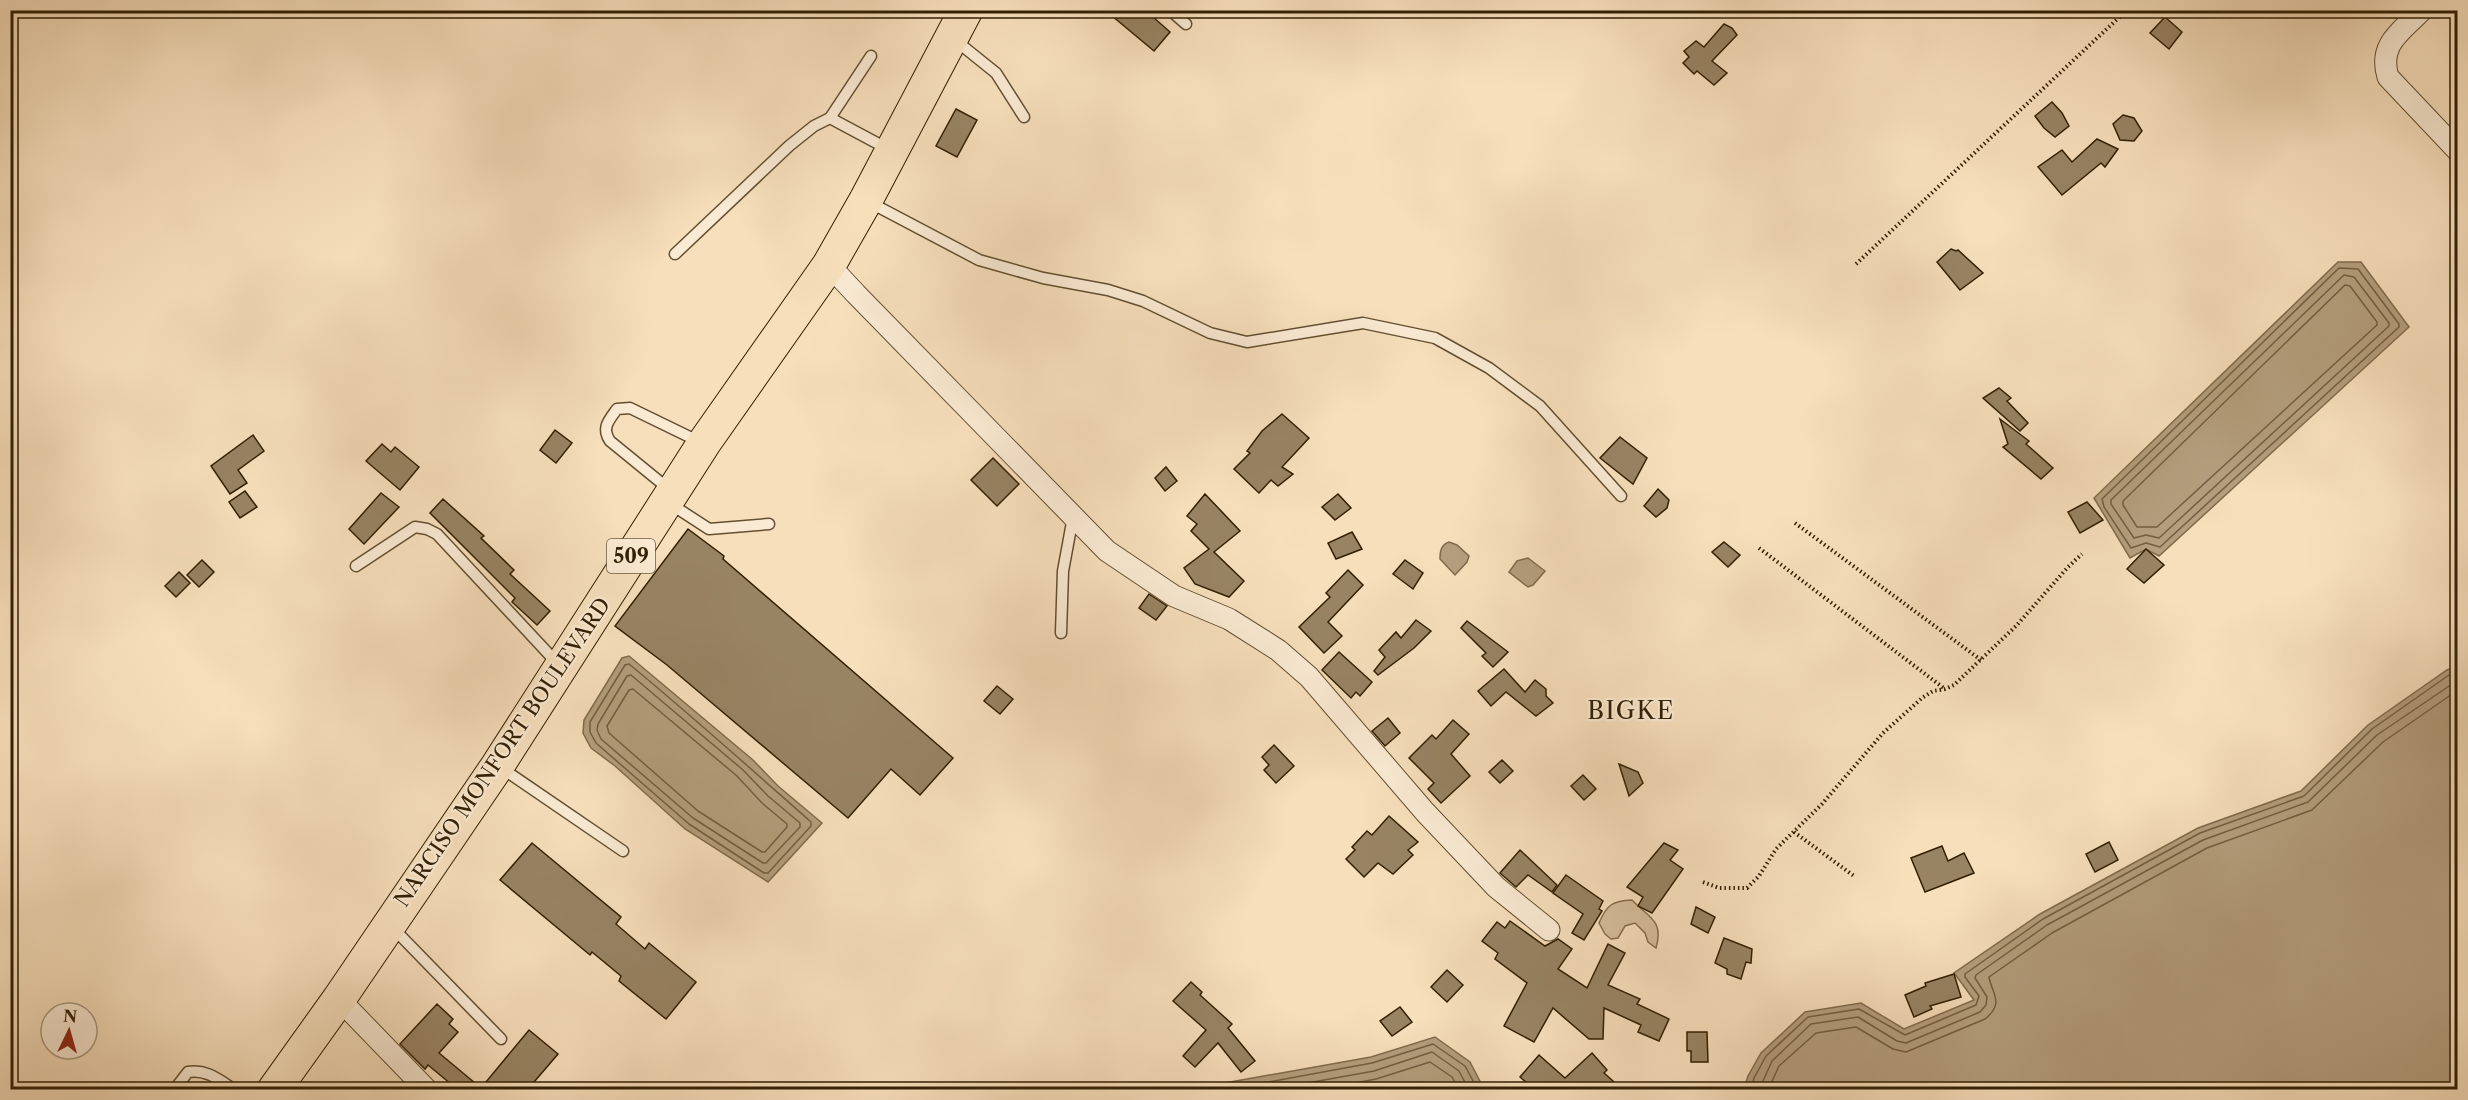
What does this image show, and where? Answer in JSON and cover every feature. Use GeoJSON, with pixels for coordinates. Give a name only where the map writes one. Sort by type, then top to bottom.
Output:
{"type":"FeatureCollection","features":[{"type":"Feature","properties":{"kind":"main road","name":"NARCISO MONFORT BOULEVARD"},"geometry":{"type":"LineString","coordinates":[[274,1089],[339,999],[498,765],[704,443],[829,265],[959,24]]}},
{"type":"Feature","properties":{"kind":"street"},"geometry":{"type":"LineString","coordinates":[[2422,10],[2389,44],[2385,65],[2388,77],[2457,151]]}},
{"type":"Feature","properties":{"kind":"street"},"geometry":{"type":"LineString","coordinates":[[829,265],[1107,550],[1174,596],[1229,619],[1278,650],[1309,677],[1425,812],[1496,887],[1549,930]]}},
{"type":"Feature","properties":{"kind":"street"},"geometry":{"type":"LineString","coordinates":[[339,999],[427,1089]]}},
{"type":"Feature","properties":{"kind":"lane"},"geometry":{"type":"LineString","coordinates":[[1170,10],[1186,24]]}},
{"type":"Feature","properties":{"kind":"lane"},"geometry":{"type":"LineString","coordinates":[[959,24],[996,73],[1024,117]]}},
{"type":"Feature","properties":{"kind":"lane"},"geometry":{"type":"LineString","coordinates":[[675,254],[789,146],[814,126],[830,118],[871,56]]}},
{"type":"Feature","properties":{"kind":"lane"},"geometry":{"type":"LineString","coordinates":[[830,118],[891,151]]}},
{"type":"Feature","properties":{"kind":"lane"},"geometry":{"type":"LineString","coordinates":[[866,200],[979,260],[1043,278],[1108,290],[1143,301],[1210,333],[1247,342],[1363,323],[1435,338],[1489,368],[1540,406],[1621,496]]}},
{"type":"Feature","properties":{"kind":"lane"},"geometry":{"type":"LineString","coordinates":[[704,443],[630,408],[617,409],[605,427],[605,434],[610,441],[670,497],[710,529],[769,524]]}},
{"type":"Feature","properties":{"kind":"lane"},"geometry":{"type":"LineString","coordinates":[[1061,633],[1063,571],[1073,517]]}},
{"type":"Feature","properties":{"kind":"lane"},"geometry":{"type":"LineString","coordinates":[[356,566],[415,527],[427,529],[437,534],[560,667]]}},
{"type":"Feature","properties":{"kind":"lane"},"geometry":{"type":"LineString","coordinates":[[498,765],[623,851]]}},
{"type":"Feature","properties":{"kind":"lane"},"geometry":{"type":"LineString","coordinates":[[388,924],[501,1039]]}},
{"type":"Feature","properties":{"kind":"lane"},"geometry":{"type":"LineString","coordinates":[[174,1089],[188,1072],[198,1070],[208,1072],[235,1089]]}},
{"type":"Feature","properties":{"kind":"path"},"geometry":{"type":"LineString","coordinates":[[1856,264],[2127,10]]}},
{"type":"Feature","properties":{"kind":"path"},"geometry":{"type":"LineString","coordinates":[[1795,523],[1981,660]]}},
{"type":"Feature","properties":{"kind":"path"},"geometry":{"type":"LineString","coordinates":[[1759,548],[1945,690]]}},
{"type":"Feature","properties":{"kind":"path"},"geometry":{"type":"LineString","coordinates":[[1703,882],[1719,888],[1747,888],[1759,876],[1776,849],[1857,766],[1883,733],[1904,713],[1933,691],[1945,690],[1981,660],[2037,604],[2082,554]]}},
{"type":"Feature","properties":{"kind":"path"},"geometry":{"type":"LineString","coordinates":[[1794,832],[1854,876]]}},
{"type":"Feature","properties":{"kind":"shaded area"},"geometry":{"type":"Polygon","coordinates":[[[1632,900],[1656,925],[1658,939],[1656,948],[1648,942],[1645,933],[1635,923],[1625,926],[1618,938],[1611,939],[1599,923],[1611,905],[1620,901],[1632,900]]]}},
{"type":"Feature","properties":{"kind":"water"},"geometry":{"type":"Polygon","coordinates":[[[2338,262],[2361,262],[2409,327],[2159,556],[2146,549],[2130,558],[2094,498],[2338,262]]]}},
{"type":"Feature","properties":{"kind":"water"},"geometry":{"type":"Polygon","coordinates":[[[1449,542],[1457,545],[1469,556],[1467,562],[1455,575],[1440,559],[1444,545],[1449,542]]]}},
{"type":"Feature","properties":{"kind":"water"},"geometry":{"type":"Polygon","coordinates":[[[1528,558],[1545,571],[1533,585],[1528,587],[1509,572],[1517,561],[1528,558]]]}},
{"type":"Feature","properties":{"kind":"water"},"geometry":{"type":"Polygon","coordinates":[[[629,656],[753,760],[778,786],[822,823],[768,882],[685,829],[615,766],[591,748],[583,733],[584,720],[622,658],[629,656]]]}},
{"type":"Feature","properties":{"kind":"water"},"geometry":{"type":"Polygon","coordinates":[[[2457,666],[2457,1089],[1744,1089],[1748,1076],[1761,1053],[1805,1012],[1861,1003],[1904,1029],[1974,1000],[1954,973],[2040,914],[2198,828],[2301,791],[2368,725],[2447,670],[2457,666]]]}},
{"type":"Feature","properties":{"kind":"water"},"geometry":{"type":"Polygon","coordinates":[[[1435,1037],[1470,1062],[1484,1089],[1191,1089],[1371,1057],[1435,1037]]]}},
{"type":"Feature","properties":{"kind":"building"},"geometry":{"type":"Polygon","coordinates":[[[1105,10],[1158,10],[1153,17],[1170,32],[1154,51],[1105,10]]]}},
{"type":"Feature","properties":{"kind":"building"},"geometry":{"type":"Polygon","coordinates":[[[2165,17],[2182,32],[2169,49],[2150,33],[2165,17]]]}},
{"type":"Feature","properties":{"kind":"building"},"geometry":{"type":"Polygon","coordinates":[[[1724,24],[1732,28],[1737,35],[1712,61],[1727,73],[1714,85],[1697,71],[1694,74],[1683,63],[1689,57],[1684,51],[1696,41],[1704,47],[1724,24]]]}},
{"type":"Feature","properties":{"kind":"building"},"geometry":{"type":"Polygon","coordinates":[[[2052,102],[2062,113],[2069,126],[2055,137],[2035,116],[2052,102]]]}},
{"type":"Feature","properties":{"kind":"building"},"geometry":{"type":"Polygon","coordinates":[[[956,109],[977,120],[957,157],[936,146],[956,109]]]}},
{"type":"Feature","properties":{"kind":"building"},"geometry":{"type":"Polygon","coordinates":[[[2123,115],[2134,118],[2142,131],[2134,141],[2120,140],[2113,124],[2123,115]]]}},
{"type":"Feature","properties":{"kind":"building"},"geometry":{"type":"Polygon","coordinates":[[[2097,139],[2118,149],[2105,167],[2101,163],[2062,195],[2038,167],[2062,150],[2072,162],[2097,139]]]}},
{"type":"Feature","properties":{"kind":"building"},"geometry":{"type":"Polygon","coordinates":[[[1951,249],[1958,250],[1983,273],[1960,290],[1937,262],[1951,249]]]}},
{"type":"Feature","properties":{"kind":"building"},"geometry":{"type":"Polygon","coordinates":[[[1999,388],[2011,398],[2007,401],[2028,423],[2020,431],[1983,398],[1999,388]]]}},
{"type":"Feature","properties":{"kind":"building"},"geometry":{"type":"Polygon","coordinates":[[[1282,414],[1309,438],[1282,467],[1293,474],[1278,486],[1271,480],[1259,493],[1234,469],[1250,453],[1247,451],[1262,431],[1282,414]]]}},
{"type":"Feature","properties":{"kind":"building"},"geometry":{"type":"Polygon","coordinates":[[[2000,419],[2029,441],[2026,444],[2053,468],[2041,479],[2003,447],[2008,444],[2000,419]]]}},
{"type":"Feature","properties":{"kind":"building"},"geometry":{"type":"Polygon","coordinates":[[[555,430],[572,443],[556,463],[540,450],[555,430]]]}},
{"type":"Feature","properties":{"kind":"building"},"geometry":{"type":"Polygon","coordinates":[[[253,435],[264,451],[238,470],[247,483],[230,494],[211,466],[253,435]]]}},
{"type":"Feature","properties":{"kind":"building"},"geometry":{"type":"Polygon","coordinates":[[[1620,437],[1647,458],[1633,484],[1600,458],[1620,437]]]}},
{"type":"Feature","properties":{"kind":"building"},"geometry":{"type":"Polygon","coordinates":[[[382,444],[391,452],[395,447],[419,467],[400,490],[366,461],[382,444]]]}},
{"type":"Feature","properties":{"kind":"building"},"geometry":{"type":"Polygon","coordinates":[[[993,458],[1019,484],[997,506],[971,480],[993,458]]]}},
{"type":"Feature","properties":{"kind":"building"},"geometry":{"type":"Polygon","coordinates":[[[1166,467],[1177,481],[1165,491],[1155,478],[1166,467]]]}},
{"type":"Feature","properties":{"kind":"building"},"geometry":{"type":"Polygon","coordinates":[[[1658,489],[1669,500],[1667,508],[1656,517],[1644,506],[1658,489]]]}},
{"type":"Feature","properties":{"kind":"building"},"geometry":{"type":"Polygon","coordinates":[[[245,491],[257,507],[240,518],[229,502],[245,491]]]}},
{"type":"Feature","properties":{"kind":"building"},"geometry":{"type":"Polygon","coordinates":[[[381,493],[399,507],[364,544],[349,529],[381,493]]]}},
{"type":"Feature","properties":{"kind":"building"},"geometry":{"type":"Polygon","coordinates":[[[1205,494],[1240,531],[1214,552],[1244,581],[1229,597],[1195,584],[1184,568],[1209,549],[1191,531],[1197,524],[1187,516],[1205,494]]]}},
{"type":"Feature","properties":{"kind":"building"},"geometry":{"type":"Polygon","coordinates":[[[1338,494],[1351,508],[1335,520],[1322,507],[1338,494]]]}},
{"type":"Feature","properties":{"kind":"building"},"geometry":{"type":"Polygon","coordinates":[[[443,499],[484,536],[481,538],[514,570],[510,574],[550,611],[537,625],[512,602],[515,598],[430,513],[443,499]]]}},
{"type":"Feature","properties":{"kind":"building"},"geometry":{"type":"Polygon","coordinates":[[[2087,502],[2103,520],[2080,533],[2068,512],[2087,502]]]}},
{"type":"Feature","properties":{"kind":"building"},"geometry":{"type":"Polygon","coordinates":[[[688,529],[724,556],[723,559],[953,758],[920,795],[891,769],[848,818],[667,665],[615,626],[688,529]]]}},
{"type":"Feature","properties":{"kind":"building"},"geometry":{"type":"Polygon","coordinates":[[[1352,532],[1362,549],[1336,559],[1328,543],[1352,532]]]}},
{"type":"Feature","properties":{"kind":"building"},"geometry":{"type":"Polygon","coordinates":[[[1724,542],[1740,555],[1728,567],[1712,552],[1724,542]]]}},
{"type":"Feature","properties":{"kind":"building"},"geometry":{"type":"Polygon","coordinates":[[[2146,549],[2164,565],[2144,583],[2127,569],[2146,549]]]}},
{"type":"Feature","properties":{"kind":"building"},"geometry":{"type":"Polygon","coordinates":[[[202,560],[214,572],[199,587],[187,575],[202,560]]]}},
{"type":"Feature","properties":{"kind":"building"},"geometry":{"type":"Polygon","coordinates":[[[1405,560],[1423,573],[1413,589],[1393,574],[1405,560]]]}},
{"type":"Feature","properties":{"kind":"building"},"geometry":{"type":"Polygon","coordinates":[[[1348,570],[1363,585],[1328,622],[1342,636],[1324,653],[1299,627],[1330,597],[1326,593],[1348,570]]]}},
{"type":"Feature","properties":{"kind":"building"},"geometry":{"type":"Polygon","coordinates":[[[179,572],[190,583],[176,597],[165,586],[179,572]]]}},
{"type":"Feature","properties":{"kind":"building"},"geometry":{"type":"Polygon","coordinates":[[[1149,594],[1167,606],[1156,620],[1139,608],[1149,594]]]}},
{"type":"Feature","properties":{"kind":"building"},"geometry":{"type":"Polygon","coordinates":[[[1416,620],[1431,631],[1414,648],[1378,675],[1374,671],[1385,657],[1379,650],[1396,632],[1401,638],[1416,620]]]}},
{"type":"Feature","properties":{"kind":"building"},"geometry":{"type":"Polygon","coordinates":[[[1467,621],[1508,652],[1493,667],[1482,656],[1486,653],[1461,628],[1467,621]]]}},
{"type":"Feature","properties":{"kind":"building"},"geometry":{"type":"Polygon","coordinates":[[[1339,652],[1372,682],[1360,696],[1356,692],[1351,698],[1322,670],[1339,652]]]}},
{"type":"Feature","properties":{"kind":"building"},"geometry":{"type":"Polygon","coordinates":[[[1504,669],[1525,692],[1535,680],[1546,689],[1546,696],[1553,703],[1536,716],[1506,692],[1491,706],[1478,691],[1504,669]]]}},
{"type":"Feature","properties":{"kind":"building"},"geometry":{"type":"Polygon","coordinates":[[[997,686],[1013,699],[1000,714],[984,701],[997,686]]]}},
{"type":"Feature","properties":{"kind":"building"},"geometry":{"type":"Polygon","coordinates":[[[1388,718],[1400,733],[1385,746],[1372,731],[1388,718]]]}},
{"type":"Feature","properties":{"kind":"building"},"geometry":{"type":"Polygon","coordinates":[[[1453,720],[1469,734],[1451,754],[1470,776],[1441,803],[1428,789],[1434,783],[1409,758],[1432,735],[1436,739],[1453,720]]]}},
{"type":"Feature","properties":{"kind":"building"},"geometry":{"type":"Polygon","coordinates":[[[1274,745],[1294,766],[1276,783],[1264,770],[1269,765],[1262,757],[1274,745]]]}},
{"type":"Feature","properties":{"kind":"building"},"geometry":{"type":"Polygon","coordinates":[[[1502,760],[1513,771],[1500,783],[1489,772],[1502,760]]]}},
{"type":"Feature","properties":{"kind":"building"},"geometry":{"type":"Polygon","coordinates":[[[1619,764],[1638,772],[1643,783],[1629,796],[1619,764]]]}},
{"type":"Feature","properties":{"kind":"building"},"geometry":{"type":"Polygon","coordinates":[[[1583,775],[1596,789],[1584,800],[1571,786],[1583,775]]]}},
{"type":"Feature","properties":{"kind":"building"},"geometry":{"type":"Polygon","coordinates":[[[1389,816],[1418,842],[1408,850],[1413,855],[1393,874],[1378,863],[1364,877],[1346,859],[1355,850],[1352,847],[1367,831],[1372,835],[1389,816]]]}},
{"type":"Feature","properties":{"kind":"building"},"geometry":{"type":"Polygon","coordinates":[[[2109,842],[2118,860],[2095,872],[2086,854],[2109,842]]]}},
{"type":"Feature","properties":{"kind":"building"},"geometry":{"type":"Polygon","coordinates":[[[532,843],[621,917],[616,924],[645,949],[649,943],[696,982],[666,1019],[619,981],[621,976],[592,952],[590,955],[500,880],[532,843]]]}},
{"type":"Feature","properties":{"kind":"building"},"geometry":{"type":"Polygon","coordinates":[[[1664,843],[1678,850],[1670,860],[1683,869],[1652,913],[1638,906],[1643,897],[1627,887],[1664,843]]]}},
{"type":"Feature","properties":{"kind":"building"},"geometry":{"type":"Polygon","coordinates":[[[1942,846],[1948,861],[1964,853],[1974,873],[1925,892],[1911,858],[1942,846]]]}},
{"type":"Feature","properties":{"kind":"building"},"geometry":{"type":"Polygon","coordinates":[[[1520,850],[1557,885],[1552,892],[1528,875],[1516,887],[1500,873],[1520,850]]]}},
{"type":"Feature","properties":{"kind":"building"},"geometry":{"type":"Polygon","coordinates":[[[1566,875],[1603,901],[1599,909],[1602,911],[1584,940],[1572,933],[1583,914],[1553,893],[1566,875]]]}},
{"type":"Feature","properties":{"kind":"building"},"geometry":{"type":"Polygon","coordinates":[[[1696,907],[1715,917],[1708,933],[1691,924],[1696,907]]]}},
{"type":"Feature","properties":{"kind":"building"},"geometry":{"type":"Polygon","coordinates":[[[1510,921],[1545,946],[1558,939],[1572,949],[1558,969],[1587,988],[1608,944],[1625,953],[1608,985],[1640,999],[1637,1004],[1669,1019],[1659,1041],[1638,1032],[1641,1025],[1604,1008],[1603,1039],[1589,1039],[1553,1008],[1534,1042],[1504,1026],[1527,983],[1495,959],[1498,953],[1482,941],[1497,922],[1505,928],[1510,921]]]}},
{"type":"Feature","properties":{"kind":"building"},"geometry":{"type":"Polygon","coordinates":[[[1724,938],[1752,949],[1751,963],[1746,962],[1741,979],[1727,974],[1727,969],[1715,963],[1724,938]]]}},
{"type":"Feature","properties":{"kind":"building"},"geometry":{"type":"Polygon","coordinates":[[[1447,970],[1463,985],[1447,1002],[1431,987],[1447,970]]]}},
{"type":"Feature","properties":{"kind":"building"},"geometry":{"type":"Polygon","coordinates":[[[1954,974],[1961,997],[1930,1006],[1932,1009],[1914,1017],[1905,995],[1926,986],[1925,983],[1954,974]]]}},
{"type":"Feature","properties":{"kind":"building"},"geometry":{"type":"Polygon","coordinates":[[[1191,982],[1202,992],[1200,995],[1232,1024],[1228,1028],[1255,1061],[1241,1072],[1218,1043],[1195,1067],[1183,1056],[1206,1030],[1173,1001],[1191,982]]]}},
{"type":"Feature","properties":{"kind":"building"},"geometry":{"type":"Polygon","coordinates":[[[437,1004],[453,1019],[449,1024],[458,1032],[439,1053],[481,1088],[529,1030],[558,1054],[528,1089],[457,1089],[428,1065],[425,1069],[400,1044],[437,1004]]]}},
{"type":"Feature","properties":{"kind":"building"},"geometry":{"type":"Polygon","coordinates":[[[1400,1007],[1412,1022],[1392,1036],[1380,1021],[1400,1007]]]}},
{"type":"Feature","properties":{"kind":"building"},"geometry":{"type":"Polygon","coordinates":[[[1687,1032],[1707,1032],[1708,1062],[1691,1062],[1691,1051],[1687,1051],[1687,1032]]]}},
{"type":"Feature","properties":{"kind":"building"},"geometry":{"type":"Polygon","coordinates":[[[1592,1053],[1607,1070],[1604,1073],[1622,1089],[1534,1089],[1520,1077],[1539,1055],[1565,1078],[1592,1053]]]}},
{"type":"Feature","properties":{"kind":"district","name":"BIGKE"},"geometry":{"type":"Point","coordinates":[1631,710]}}]}
